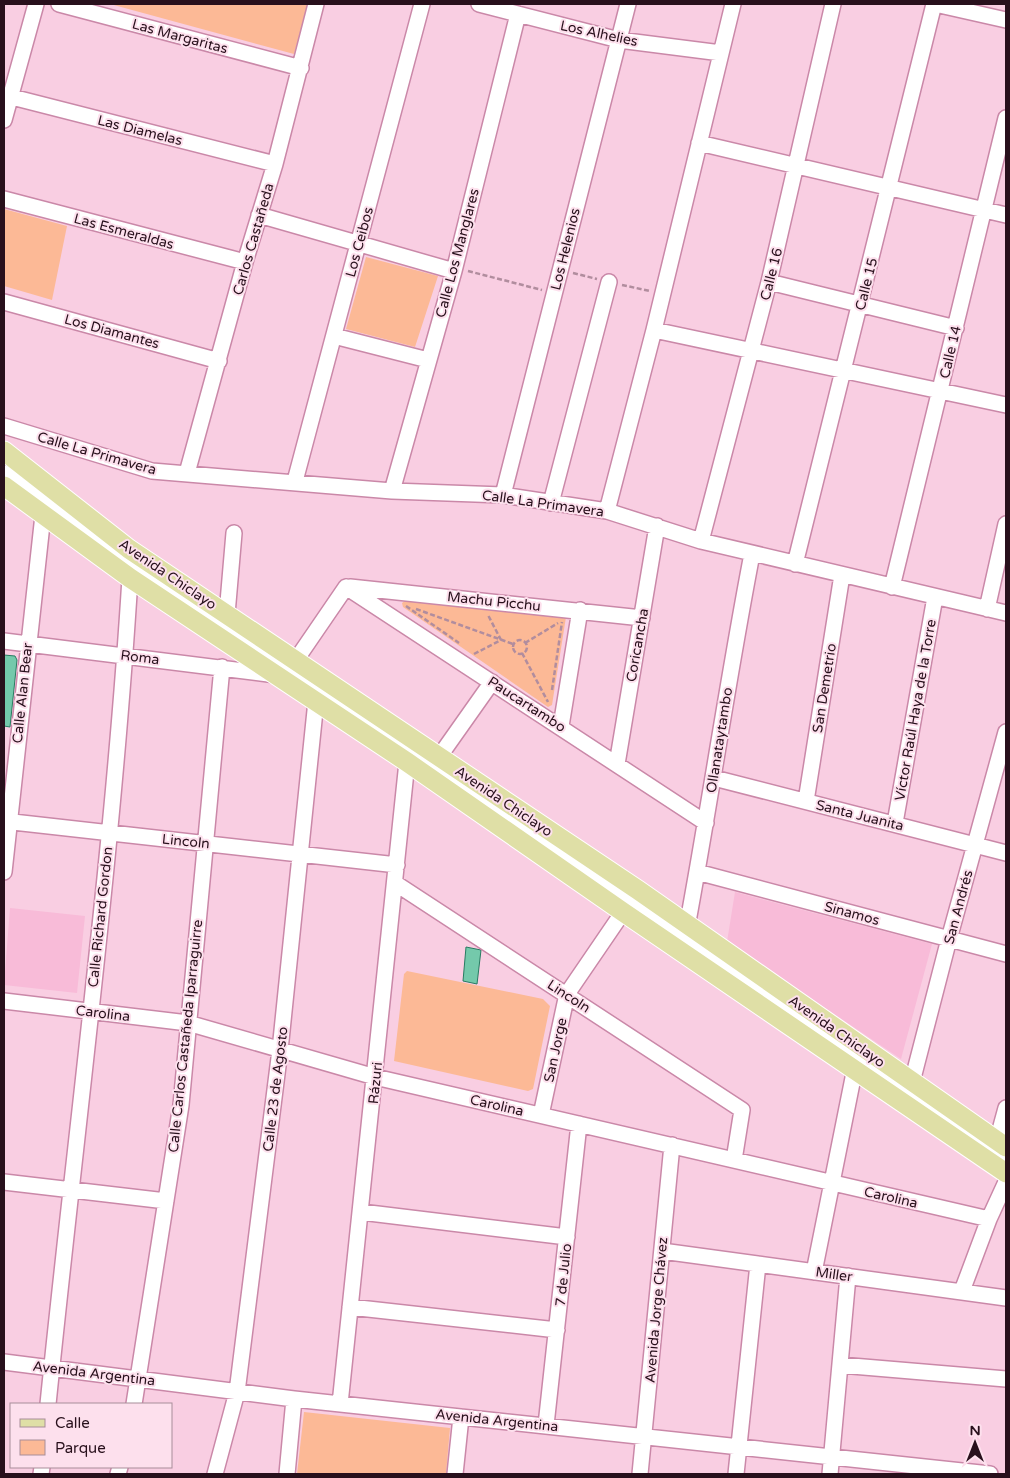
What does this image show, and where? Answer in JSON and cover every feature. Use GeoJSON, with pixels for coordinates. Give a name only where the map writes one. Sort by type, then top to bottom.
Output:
{"type":"FeatureCollection","features":[{"type":"Feature","properties":{"kind":"main road","name":"Avenida Chiclayo"},"geometry":{"type":"LineString","coordinates":[[4,451],[129,549],[228,614],[286,667],[316,701],[1006,1173]]}},
{"type":"Feature","properties":{"kind":"main road","name":"Avenida Chiclayo"},"geometry":{"type":"LineString","coordinates":[[4,486],[130,578],[286,667],[329,684],[629,885],[1002,1144]]}},
{"type":"Feature","properties":{"kind":"street"},"geometry":{"type":"LineString","coordinates":[[4,120],[7,96],[36,4]]}},
{"type":"Feature","properties":{"kind":"street","name":"Las Margaritas"},"geometry":{"type":"LineString","coordinates":[[59,4],[301,68]]}},
{"type":"Feature","properties":{"kind":"street","name":"Carlos Castañeda"},"geometry":{"type":"LineString","coordinates":[[187,473],[245,262],[275,164],[316,4]]}},
{"type":"Feature","properties":{"kind":"street","name":"Los Ceibos"},"geometry":{"type":"LineString","coordinates":[[295,481],[422,4]]}},
{"type":"Feature","properties":{"kind":"street","name":"Los Alhelies"},"geometry":{"type":"LineString","coordinates":[[479,4],[619,40],[721,53]]}},
{"type":"Feature","properties":{"kind":"street","name":"Los Helenios"},"geometry":{"type":"LineString","coordinates":[[503,494],[628,4]]}},
{"type":"Feature","properties":{"kind":"street"},"geometry":{"type":"LineString","coordinates":[[607,511],[654,330],[733,4]]}},
{"type":"Feature","properties":{"kind":"street","name":"Calle 16"},"geometry":{"type":"LineString","coordinates":[[701,542],[769,282],[833,4]]}},
{"type":"Feature","properties":{"kind":"street"},"geometry":{"type":"LineString","coordinates":[[934,4],[1006,20]]}},
{"type":"Feature","properties":{"kind":"street","name":"Calle 15"},"geometry":{"type":"LineString","coordinates":[[795,564],[890,188],[934,4]]}},
{"type":"Feature","properties":{"kind":"street","name":"Calle Los Manglares"},"geometry":{"type":"LineString","coordinates":[[392,491],[455,269],[518,14]]}},
{"type":"Feature","properties":{"kind":"street","name":"Las Diamelas"},"geometry":{"type":"LineString","coordinates":[[7,96],[275,164]]}},
{"type":"Feature","properties":{"kind":"street","name":"Calle 14"},"geometry":{"type":"LineString","coordinates":[[892,587],[1006,118]]}},
{"type":"Feature","properties":{"kind":"street"},"geometry":{"type":"LineString","coordinates":[[699,143],[1006,215]]}},
{"type":"Feature","properties":{"kind":"street","name":"Las Esmeraldas"},"geometry":{"type":"LineString","coordinates":[[4,199],[245,262]]}},
{"type":"Feature","properties":{"kind":"street"},"geometry":{"type":"LineString","coordinates":[[260,215],[358,244],[455,269]]}},
{"type":"Feature","properties":{"kind":"street"},"geometry":{"type":"LineString","coordinates":[[550,503],[610,282]]}},
{"type":"Feature","properties":{"kind":"street"},"geometry":{"type":"LineString","coordinates":[[769,282],[956,328]]}},
{"type":"Feature","properties":{"kind":"street","name":"Los Diamantes"},"geometry":{"type":"LineString","coordinates":[[4,302],[219,360]]}},
{"type":"Feature","properties":{"kind":"street"},"geometry":{"type":"LineString","coordinates":[[654,330],[1006,405]]}},
{"type":"Feature","properties":{"kind":"street"},"geometry":{"type":"LineString","coordinates":[[334,336],[428,360]]}},
{"type":"Feature","properties":{"kind":"street","name":"Calle La Primavera"},"geometry":{"type":"LineString","coordinates":[[4,426],[152,470],[295,481],[392,491],[503,494],[607,511],[701,542],[1006,614]]}},
{"type":"Feature","properties":{"kind":"street","name":"Avenida Chiclayo"},"geometry":{"type":"LineString","coordinates":[[4,473],[76,527],[286,667],[1006,1162]]}},
{"type":"Feature","properties":{"kind":"street","name":"Calle Alan Bear"},"geometry":{"type":"LineString","coordinates":[[4,872],[6,822],[43,515]]}},
{"type":"Feature","properties":{"kind":"street"},"geometry":{"type":"LineString","coordinates":[[987,610],[1006,524]]}},
{"type":"Feature","properties":{"kind":"street","name":"Coricancha"},"geometry":{"type":"LineString","coordinates":[[617,764],[657,526]]}},
{"type":"Feature","properties":{"kind":"street"},"geometry":{"type":"LineString","coordinates":[[228,614],[234,533]]}},
{"type":"Feature","properties":{"kind":"street","name":"Ollanataytambo"},"geometry":{"type":"LineString","coordinates":[[687,927],[714,778],[730,667],[752,554]]}},
{"type":"Feature","properties":{"kind":"street","name":"San Demetrio"},"geometry":{"type":"LineString","coordinates":[[806,801],[842,575]]}},
{"type":"Feature","properties":{"kind":"street","name":"Calle Richard Gordon"},"geometry":{"type":"LineString","coordinates":[[48,1403],[91,1012],[126,656],[130,578]]}},
{"type":"Feature","properties":{"kind":"street"},"geometry":{"type":"LineString","coordinates":[[286,667],[346,586]]}},
{"type":"Feature","properties":{"kind":"street","name":"Machu Picchu"},"geometry":{"type":"LineString","coordinates":[[346,586],[642,618]]}},
{"type":"Feature","properties":{"kind":"street","name":"Paucartambo"},"geometry":{"type":"LineString","coordinates":[[346,586],[706,823]]}},
{"type":"Feature","properties":{"kind":"street","name":"Víctor Raúl Haya de la Torre"},"geometry":{"type":"LineString","coordinates":[[895,824],[935,597]]}},
{"type":"Feature","properties":{"kind":"street"},"geometry":{"type":"LineString","coordinates":[[561,726],[580,610]]}},
{"type":"Feature","properties":{"kind":"street","name":"Roma"},"geometry":{"type":"LineString","coordinates":[[4,641],[222,666],[286,667]]}},
{"type":"Feature","properties":{"kind":"street","name":"Calle Carlos Castañeda Iparraguirre"},"geometry":{"type":"LineString","coordinates":[[134,1403],[181,1105],[222,666]]}},
{"type":"Feature","properties":{"kind":"street"},"geometry":{"type":"LineString","coordinates":[[439,757],[492,682]]}},
{"type":"Feature","properties":{"kind":"street","name":"Calle 23 de Agosto"},"geometry":{"type":"LineString","coordinates":[[215,1474],[237,1392],[280,1050],[316,701]]}},
{"type":"Feature","properties":{"kind":"street","name":"San Andrés"},"geometry":{"type":"LineString","coordinates":[[912,1082],[1006,732]]}},
{"type":"Feature","properties":{"kind":"street","name":"Rázuri"},"geometry":{"type":"LineString","coordinates":[[340,1404],[376,1077],[407,762]]}},
{"type":"Feature","properties":{"kind":"street","name":"Santa Juanita"},"geometry":{"type":"LineString","coordinates":[[714,778],[1006,852]]}},
{"type":"Feature","properties":{"kind":"street","name":"Lincoln"},"geometry":{"type":"LineString","coordinates":[[6,822],[397,865]]}},
{"type":"Feature","properties":{"kind":"street","name":"Sinamos"},"geometry":{"type":"LineString","coordinates":[[697,872],[1006,954]]}},
{"type":"Feature","properties":{"kind":"street","name":"Lincoln"},"geometry":{"type":"LineString","coordinates":[[395,883],[742,1110],[734,1160]]}},
{"type":"Feature","properties":{"kind":"street","name":"San Jorge"},"geometry":{"type":"LineString","coordinates":[[541,1115],[567,994],[623,912]]}},
{"type":"Feature","properties":{"kind":"street","name":"Carolina"},"geometry":{"type":"LineString","coordinates":[[4,1001],[188,1023],[376,1077],[989,1219]]}},
{"type":"Feature","properties":{"kind":"street"},"geometry":{"type":"LineString","coordinates":[[814,1272],[855,1068]]}},
{"type":"Feature","properties":{"kind":"street"},"geometry":{"type":"LineString","coordinates":[[1002,1144],[1006,1108]]}},
{"type":"Feature","properties":{"kind":"street","name":"7 de Julio"},"geometry":{"type":"LineString","coordinates":[[546,1425],[580,1124]]}},
{"type":"Feature","properties":{"kind":"street","name":"Avenida Jorge Chávez"},"geometry":{"type":"LineString","coordinates":[[640,1474],[672,1145]]}},
{"type":"Feature","properties":{"kind":"street"},"geometry":{"type":"LineString","coordinates":[[4,1182],[166,1201]]}},
{"type":"Feature","properties":{"kind":"street"},"geometry":{"type":"LineString","coordinates":[[962,1291],[989,1219],[1006,1182]]}},
{"type":"Feature","properties":{"kind":"street"},"geometry":{"type":"LineString","coordinates":[[361,1212],[567,1237]]}},
{"type":"Feature","properties":{"kind":"street","name":"Miller"},"geometry":{"type":"LineString","coordinates":[[662,1251],[1006,1298]]}},
{"type":"Feature","properties":{"kind":"street"},"geometry":{"type":"LineString","coordinates":[[736,1474],[758,1264]]}},
{"type":"Feature","properties":{"kind":"street"},"geometry":{"type":"LineString","coordinates":[[830,1474],[848,1276]]}},
{"type":"Feature","properties":{"kind":"street"},"geometry":{"type":"LineString","coordinates":[[350,1307],[557,1330]]}},
{"type":"Feature","properties":{"kind":"street","name":"Avenida Argentina"},"geometry":{"type":"LineString","coordinates":[[4,1362],[294,1399],[990,1474]]}},
{"type":"Feature","properties":{"kind":"street"},"geometry":{"type":"LineString","coordinates":[[840,1365],[1006,1379]]}},
{"type":"Feature","properties":{"kind":"street"},"geometry":{"type":"LineString","coordinates":[[287,1474],[294,1399]]}},
{"type":"Feature","properties":{"kind":"street"},"geometry":{"type":"LineString","coordinates":[[455,1474],[461,1416]]}},
{"type":"Feature","properties":{"kind":"path"},"geometry":{"type":"LineString","coordinates":[[455,269],[554,293]]}},
{"type":"Feature","properties":{"kind":"path"},"geometry":{"type":"LineString","coordinates":[[406,605],[513,644]]}},
{"type":"Feature","properties":{"kind":"path"},"geometry":{"type":"LineString","coordinates":[[486,612],[501,640]]}},
{"type":"Feature","properties":{"kind":"path"},"geometry":{"type":"LineString","coordinates":[[522,653],[549,704],[562,620],[525,643]]}},
{"type":"Feature","properties":{"kind":"path"},"geometry":{"type":"LineString","coordinates":[[474,654],[501,640]]}},
{"type":"Feature","properties":{"kind":"path"},"geometry":{"type":"LineString","coordinates":[[513,644],[519,640],[525,643]]}},
{"type":"Feature","properties":{"kind":"path"},"geometry":{"type":"LineString","coordinates":[[522,653],[526,649],[525,643]]}},
{"type":"Feature","properties":{"kind":"path"},"geometry":{"type":"LineString","coordinates":[[513,644],[515,652],[522,653]]}},
{"type":"Feature","properties":{"kind":"shaded area"},"geometry":{"type":"Polygon","coordinates":[[[735,892],[932,944],[901,1059],[727,942],[735,892]]]}},
{"type":"Feature","properties":{"kind":"shaded area"},"geometry":{"type":"Polygon","coordinates":[[[10,908],[85,916],[77,993],[4,985],[10,908]]]}},
{"type":"Feature","properties":{"kind":"green space"},"geometry":{"type":"Polygon","coordinates":[[[110,4],[308,4],[294,54],[110,4]]]}},
{"type":"Feature","properties":{"kind":"green space"},"geometry":{"type":"Polygon","coordinates":[[[4,209],[67,226],[52,300],[4,286],[4,209]]]}},
{"type":"Feature","properties":{"kind":"green space"},"geometry":{"type":"Polygon","coordinates":[[[366,257],[438,276],[415,347],[346,329],[366,257]]]}},
{"type":"Feature","properties":{"kind":"green space"},"geometry":{"type":"Polygon","coordinates":[[[406,600],[566,617],[552,705],[548,707],[403,607],[402,603],[406,600]]]}},
{"type":"Feature","properties":{"kind":"green space"},"geometry":{"type":"Polygon","coordinates":[[[407,971],[543,999],[550,1006],[533,1089],[528,1091],[394,1061],[404,974],[407,971]]]}},
{"type":"Feature","properties":{"kind":"green space"},"geometry":{"type":"Polygon","coordinates":[[[304,1412],[450,1428],[446,1474],[297,1474],[304,1412]]]}},
{"type":"Feature","properties":{"kind":"building"},"geometry":{"type":"Polygon","coordinates":[[[4,655],[15,656],[17,660],[10,727],[4,726],[4,655]]]}},
{"type":"Feature","properties":{"kind":"building"},"geometry":{"type":"Polygon","coordinates":[[[466,947],[481,950],[477,984],[463,981],[466,947]]]}}]}
